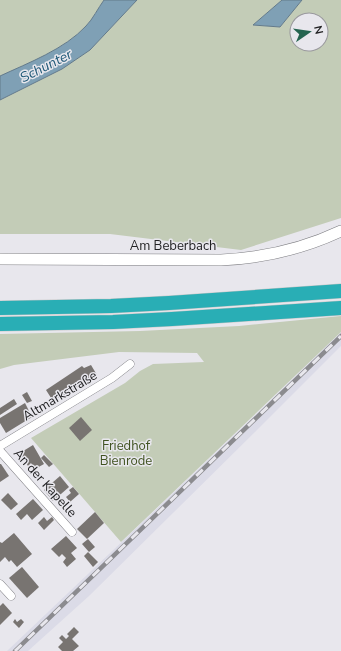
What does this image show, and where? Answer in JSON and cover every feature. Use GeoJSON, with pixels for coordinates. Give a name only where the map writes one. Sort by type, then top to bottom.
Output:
{"type":"FeatureCollection","features":[{"type":"Feature","properties":{"kind":"highway"},"geometry":{"type":"LineString","coordinates":[[0,308],[169,304],[341,291]]}},
{"type":"Feature","properties":{"kind":"highway"},"geometry":{"type":"LineString","coordinates":[[0,324],[164,320],[341,308]]}},
{"type":"Feature","properties":{"kind":"main road","name":"Am Beberbach"},"geometry":{"type":"LineString","coordinates":[[0,259],[241,259],[268,255],[301,247],[317,242],[341,231]]}},
{"type":"Feature","properties":{"kind":"street","name":"Altmarkstraße"},"geometry":{"type":"LineString","coordinates":[[0,446],[112,378],[130,364]]}},
{"type":"Feature","properties":{"kind":"street","name":"An der Kapelle"},"geometry":{"type":"LineString","coordinates":[[0,451],[72,532]]}},
{"type":"Feature","properties":{"kind":"street"},"geometry":{"type":"LineString","coordinates":[[0,584],[11,596]]}},
{"type":"Feature","properties":{"kind":"shaded area"},"geometry":{"type":"Polygon","coordinates":[[[341,332],[341,346],[89,596],[28,651],[7,651],[250,420],[341,332]]]}},
{"type":"Feature","properties":{"kind":"green space"},"geometry":{"type":"Polygon","coordinates":[[[0,0],[104,0],[89,23],[68,42],[46,55],[0,76],[0,0]]]}},
{"type":"Feature","properties":{"kind":"green space"},"geometry":{"type":"Polygon","coordinates":[[[137,0],[282,0],[253,25],[280,27],[289,16],[289,52],[329,52],[329,12],[292,12],[302,0],[341,0],[341,218],[241,250],[110,234],[0,234],[0,100],[62,69],[90,50],[137,0]]]}},
{"type":"Feature","properties":{"kind":"green space","name":"Friedhof Bienrode"},"geometry":{"type":"Polygon","coordinates":[[[341,316],[341,332],[121,542],[31,438],[125,383],[140,371],[153,364],[204,362],[197,353],[119,352],[14,365],[0,369],[0,334],[140,331],[239,326],[341,316]]]}},
{"type":"Feature","properties":{"kind":"water","name":"Schunter"},"geometry":{"type":"Polygon","coordinates":[[[104,0],[137,0],[90,50],[62,69],[0,100],[0,76],[46,55],[68,42],[89,23],[104,0]]]}},
{"type":"Feature","properties":{"kind":"water"},"geometry":{"type":"Polygon","coordinates":[[[282,0],[302,0],[292,12],[289,12],[289,16],[280,27],[253,25],[282,0]]]}},
{"type":"Feature","properties":{"kind":"building"},"geometry":{"type":"Polygon","coordinates":[[[91,365],[97,375],[53,401],[46,390],[82,366],[84,368],[91,365]]]}},
{"type":"Feature","properties":{"kind":"building"},"geometry":{"type":"Polygon","coordinates":[[[27,392],[32,401],[27,403],[22,395],[27,392]]]}},
{"type":"Feature","properties":{"kind":"building"},"geometry":{"type":"Polygon","coordinates":[[[14,399],[17,404],[0,415],[0,408],[14,399]]]}},
{"type":"Feature","properties":{"kind":"building"},"geometry":{"type":"Polygon","coordinates":[[[25,403],[32,417],[6,433],[0,423],[0,418],[25,403]]]}},
{"type":"Feature","properties":{"kind":"building"},"geometry":{"type":"Polygon","coordinates":[[[81,417],[92,430],[80,441],[69,428],[81,417]]]}},
{"type":"Feature","properties":{"kind":"building"},"geometry":{"type":"Polygon","coordinates":[[[33,445],[44,464],[35,469],[31,463],[28,466],[20,453],[33,445]]]}},
{"type":"Feature","properties":{"kind":"building"},"geometry":{"type":"Polygon","coordinates":[[[44,455],[53,464],[49,467],[41,458],[44,455]]]}},
{"type":"Feature","properties":{"kind":"building"},"geometry":{"type":"Polygon","coordinates":[[[0,464],[9,476],[0,482],[0,464]]]}},
{"type":"Feature","properties":{"kind":"building"},"geometry":{"type":"Polygon","coordinates":[[[60,476],[69,487],[53,501],[44,490],[60,476]]]}},
{"type":"Feature","properties":{"kind":"building"},"geometry":{"type":"Polygon","coordinates":[[[73,487],[79,494],[70,502],[66,497],[71,493],[69,490],[73,487]]]}},
{"type":"Feature","properties":{"kind":"building"},"geometry":{"type":"Polygon","coordinates":[[[8,493],[18,504],[11,510],[1,500],[8,493]]]}},
{"type":"Feature","properties":{"kind":"building"},"geometry":{"type":"Polygon","coordinates":[[[33,499],[43,510],[32,520],[27,514],[21,520],[16,514],[33,499]]]}},
{"type":"Feature","properties":{"kind":"building"},"geometry":{"type":"Polygon","coordinates":[[[95,512],[104,523],[87,539],[77,529],[95,512]]]}},
{"type":"Feature","properties":{"kind":"building"},"geometry":{"type":"Polygon","coordinates":[[[44,517],[47,521],[52,517],[54,520],[44,530],[38,523],[44,517]]]}},
{"type":"Feature","properties":{"kind":"building"},"geometry":{"type":"Polygon","coordinates":[[[14,533],[32,554],[17,567],[11,560],[9,562],[5,557],[0,562],[0,542],[2,543],[14,533]]]}},
{"type":"Feature","properties":{"kind":"building"},"geometry":{"type":"Polygon","coordinates":[[[66,536],[77,548],[71,553],[76,559],[67,567],[63,562],[66,558],[62,554],[59,557],[51,549],[66,536]]]}},
{"type":"Feature","properties":{"kind":"building"},"geometry":{"type":"Polygon","coordinates":[[[88,539],[95,547],[89,552],[82,544],[88,539]]]}},
{"type":"Feature","properties":{"kind":"building"},"geometry":{"type":"Polygon","coordinates":[[[88,552],[98,562],[93,567],[84,556],[88,552]]]}},
{"type":"Feature","properties":{"kind":"building"},"geometry":{"type":"Polygon","coordinates":[[[22,567],[39,587],[27,598],[9,578],[22,567]]]}},
{"type":"Feature","properties":{"kind":"building"},"geometry":{"type":"Polygon","coordinates":[[[3,603],[12,613],[0,625],[0,606],[3,603]]]}},
{"type":"Feature","properties":{"kind":"building"},"geometry":{"type":"Polygon","coordinates":[[[15,619],[17,622],[21,619],[24,622],[19,628],[13,622],[15,619]]]}},
{"type":"Feature","properties":{"kind":"building"},"geometry":{"type":"Polygon","coordinates":[[[74,627],[79,632],[72,639],[79,646],[73,651],[62,651],[58,647],[63,642],[59,638],[62,635],[66,639],[69,636],[67,634],[74,627]]]}},
{"type":"Feature","properties":{"kind":"railway"},"geometry":{"type":"LineString","coordinates":[[15,651],[341,336]]}}]}
